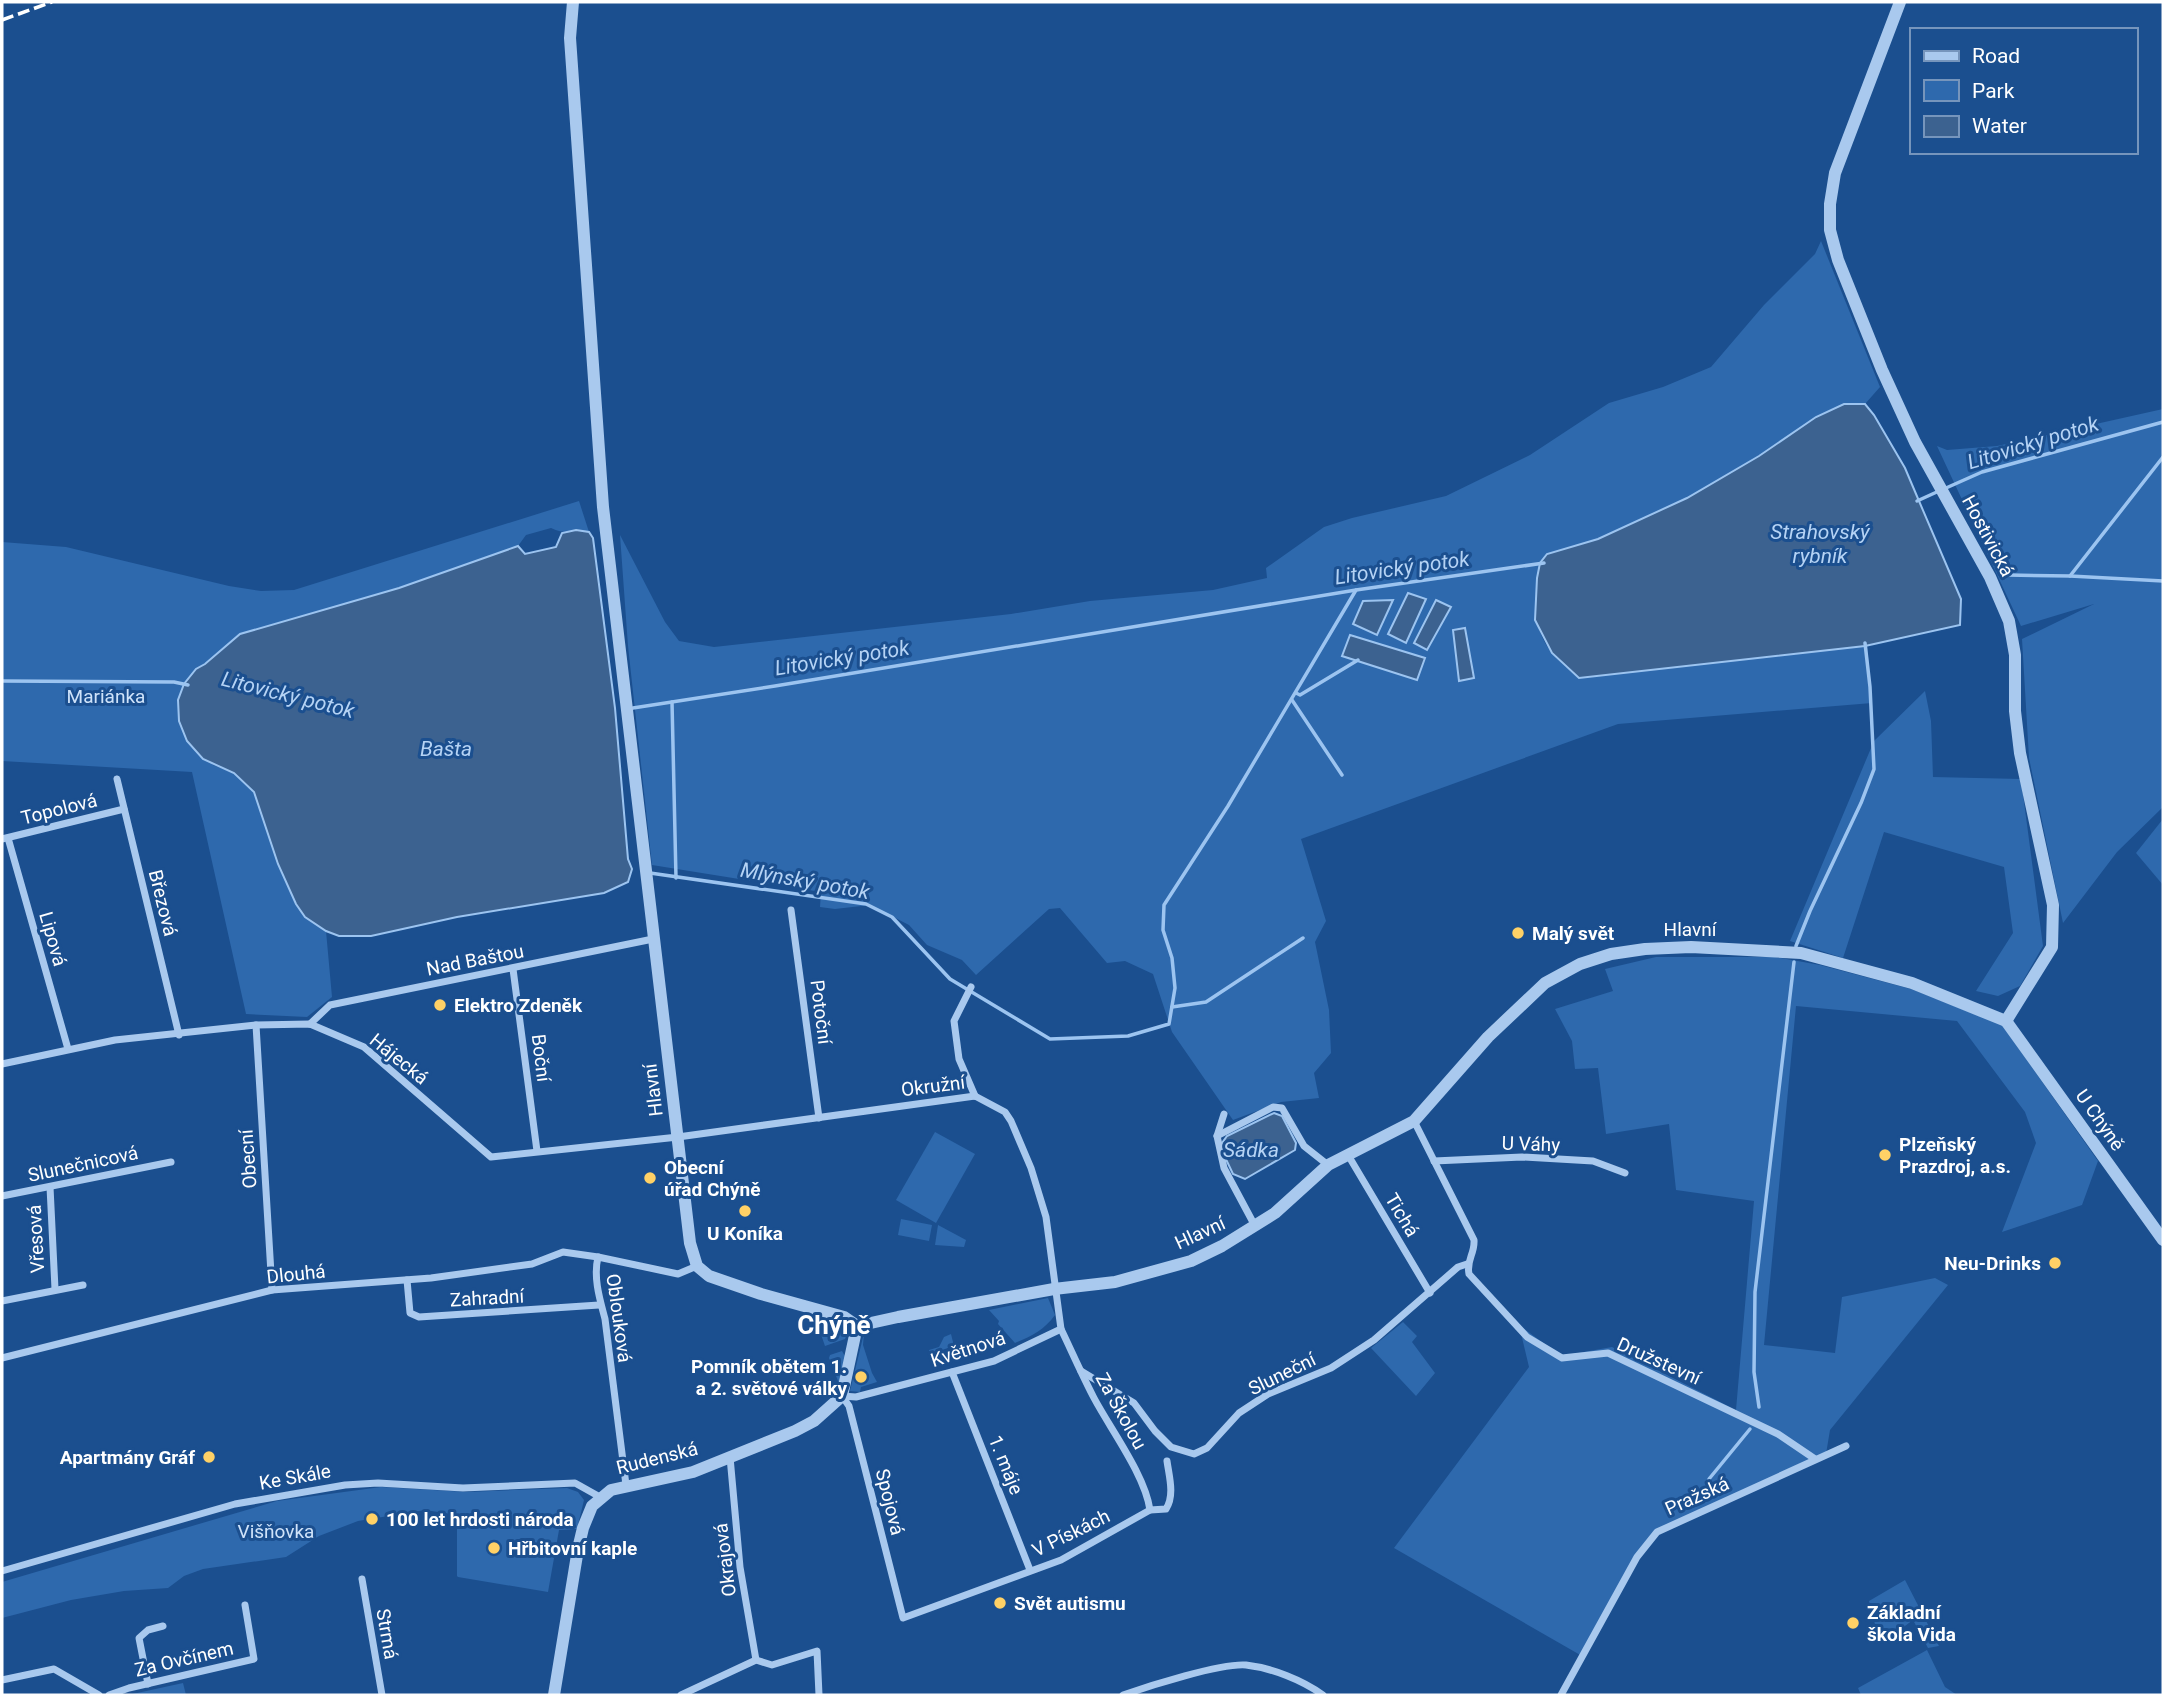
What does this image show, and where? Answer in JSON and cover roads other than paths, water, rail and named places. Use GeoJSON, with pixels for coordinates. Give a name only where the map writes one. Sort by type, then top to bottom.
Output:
{"type":"FeatureCollection","features":[{"type":"Feature","properties":{"kind":"street","name":"Hlavní"},"geometry":{"type":"LineString","coordinates":[[573,2],[570,38],[603,507],[690,1243],[697,1266]]}},
{"type":"Feature","properties":{"kind":"street","name":"Hostivická"},"geometry":{"type":"LineString","coordinates":[[1900,2],[1835,173],[1830,204],[1830,230],[1838,260],[1882,370],[1915,442],[1990,577],[2009,621],[2015,655],[2015,710],[2020,753],[2053,905],[2054,926],[2052,947],[2006,1021]]}},
{"type":"Feature","properties":{"kind":"street","name":"Březová"},"geometry":{"type":"LineString","coordinates":[[117,779],[178,1035]]}},
{"type":"Feature","properties":{"kind":"street","name":"Topolová"},"geometry":{"type":"LineString","coordinates":[[5,838],[124,810]]}},
{"type":"Feature","properties":{"kind":"street","name":"Lipová"},"geometry":{"type":"LineString","coordinates":[[5,838],[68,1049]]}},
{"type":"Feature","properties":{"kind":"street","name":"Potoční"},"geometry":{"type":"LineString","coordinates":[[791,910],[819,1118]]}},
{"type":"Feature","properties":{"kind":"street","name":"Nad Baštou"},"geometry":{"type":"LineString","coordinates":[[310,1024],[330,1005],[653,939]]}},
{"type":"Feature","properties":{"kind":"street","name":"Hlavní"},"geometry":{"type":"LineString","coordinates":[[858,1326],[1054,1289],[1115,1282],[1191,1261],[1222,1246],[1284,1206],[1328,1165],[1414,1121],[1488,1037],[1540,986],[1580,964],[1611,954],[1645,949],[1700,947],[1801,953],[1912,983],[2006,1021]]}},
{"type":"Feature","properties":{"kind":"street","name":"Boční"},"geometry":{"type":"LineString","coordinates":[[513,969],[537,1152]]}},
{"type":"Feature","properties":{"kind":"street"},"geometry":{"type":"LineString","coordinates":[[971,987],[954,1021],[959,1059],[975,1096]]}},
{"type":"Feature","properties":{"kind":"street","name":"U Chýně"},"geometry":{"type":"LineString","coordinates":[[2006,1021],[2163,1240]]}},
{"type":"Feature","properties":{"kind":"street","name":"Hájecká"},"geometry":{"type":"LineString","coordinates":[[2,1064],[115,1041],[256,1025],[310,1024],[364,1047],[491,1157],[678,1137]]}},
{"type":"Feature","properties":{"kind":"street","name":"Obecní"},"geometry":{"type":"LineString","coordinates":[[256,1025],[272,1290]]}},
{"type":"Feature","properties":{"kind":"street","name":"Okružní"},"geometry":{"type":"LineString","coordinates":[[678,1137],[975,1096],[1005,1112],[1026,1156],[1045,1217],[1054,1289]]}},
{"type":"Feature","properties":{"kind":"street"},"geometry":{"type":"LineString","coordinates":[[1217,1136],[1273,1107],[1282,1108],[1304,1146],[1328,1165]]}},
{"type":"Feature","properties":{"kind":"street"},"geometry":{"type":"LineString","coordinates":[[1224,1114],[1217,1136],[1224,1168],[1255,1227]]}},
{"type":"Feature","properties":{"kind":"street"},"geometry":{"type":"LineString","coordinates":[[1414,1121],[1474,1240],[1475,1250],[1467,1264]]}},
{"type":"Feature","properties":{"kind":"street","name":"Tichá"},"geometry":{"type":"LineString","coordinates":[[1348,1154],[1430,1293]]}},
{"type":"Feature","properties":{"kind":"street","name":"U Váhy"},"geometry":{"type":"LineString","coordinates":[[1434,1161],[1522,1157],[1593,1161],[1625,1172]]}},
{"type":"Feature","properties":{"kind":"street","name":"Slunečnicová"},"geometry":{"type":"LineString","coordinates":[[2,1196],[171,1162]]}},
{"type":"Feature","properties":{"kind":"street","name":"Vřesová"},"geometry":{"type":"LineString","coordinates":[[50,1187],[55,1289]]}},
{"type":"Feature","properties":{"kind":"street","name":"Dlouhá"},"geometry":{"type":"LineString","coordinates":[[2,1358],[272,1290],[407,1280],[532,1264],[563,1252],[598,1257]]}},
{"type":"Feature","properties":{"kind":"street","name":"Oblouková"},"geometry":{"type":"LineString","coordinates":[[626,1485],[605,1320],[599,1305],[596,1264],[598,1257],[678,1274],[697,1266]]}},
{"type":"Feature","properties":{"kind":"street","name":"Sluneční"},"geometry":{"type":"LineString","coordinates":[[1081,1371],[1135,1403],[1155,1431],[1171,1447],[1194,1454],[1207,1448],[1239,1413],[1268,1394],[1331,1367],[1374,1340],[1458,1267],[1467,1264]]}},
{"type":"Feature","properties":{"kind":"street","name":"Družstevní"},"geometry":{"type":"LineString","coordinates":[[1467,1264],[1469,1275],[1527,1338],[1562,1359],[1608,1353],[1778,1434],[1815,1459]]}},
{"type":"Feature","properties":{"kind":"street"},"geometry":{"type":"LineString","coordinates":[[697,1266],[709,1276],[844,1317],[858,1326],[842,1396]]}},
{"type":"Feature","properties":{"kind":"street","name":"Zahradní"},"geometry":{"type":"LineString","coordinates":[[407,1280],[410,1312],[419,1317],[599,1305]]}},
{"type":"Feature","properties":{"kind":"street","name":"Vřesová"},"geometry":{"type":"LineString","coordinates":[[2,1301],[83,1285]]}},
{"type":"Feature","properties":{"kind":"street"},"geometry":{"type":"LineString","coordinates":[[1054,1289],[1060,1329]]}},
{"type":"Feature","properties":{"kind":"street","name":"Za Školou"},"geometry":{"type":"LineString","coordinates":[[1060,1329],[1129,1459],[1149,1501],[1150,1510]]}},
{"type":"Feature","properties":{"kind":"street","name":"Květnová"},"geometry":{"type":"LineString","coordinates":[[842,1396],[856,1397],[994,1361],[1060,1329]]}},
{"type":"Feature","properties":{"kind":"street","name":"1. máje"},"geometry":{"type":"LineString","coordinates":[[951,1372],[1030,1570]]}},
{"type":"Feature","properties":{"kind":"street","name":"Rudenská"},"geometry":{"type":"LineString","coordinates":[[550,1695],[583,1528],[592,1506],[600,1497],[626,1485],[693,1472],[795,1431],[814,1421],[842,1396]]}},
{"type":"Feature","properties":{"kind":"street","name":"Spojová"},"geometry":{"type":"LineString","coordinates":[[842,1396],[849,1406],[903,1618]]}},
{"type":"Feature","properties":{"kind":"street","name":"Pražská"},"geometry":{"type":"LineString","coordinates":[[1561,1695],[1637,1557],[1657,1532],[1846,1446]]}},
{"type":"Feature","properties":{"kind":"street","name":"Okrajová"},"geometry":{"type":"LineString","coordinates":[[730,1456],[740,1567],[755,1660]]}},
{"type":"Feature","properties":{"kind":"street","name":"V Pískách"},"geometry":{"type":"LineString","coordinates":[[903,1618],[1061,1560],[1150,1510],[1166,1508],[1170,1503],[1167,1461]]}},
{"type":"Feature","properties":{"kind":"street","name":"Ke Skále"},"geometry":{"type":"LineString","coordinates":[[2,1572],[235,1504],[345,1485],[378,1483],[463,1488],[575,1483],[600,1497]]}},
{"type":"Feature","properties":{"kind":"street","name":"Strmá"},"geometry":{"type":"LineString","coordinates":[[362,1579],[382,1695]]}},
{"type":"Feature","properties":{"kind":"street","name":"Za Ovčínem"},"geometry":{"type":"LineString","coordinates":[[109,1695],[254,1659],[245,1605]]}},
{"type":"Feature","properties":{"kind":"street"},"geometry":{"type":"LineString","coordinates":[[148,1684],[139,1638],[148,1630],[163,1626]]}},
{"type":"Feature","properties":{"kind":"street"},"geometry":{"type":"LineString","coordinates":[[681,1695],[755,1660],[772,1665],[817,1651],[819,1695]]}},
{"type":"Feature","properties":{"kind":"street"},"geometry":{"type":"LineString","coordinates":[[1124,1695],[1218,1668],[1245,1665],[1306,1684],[1323,1695]]}},
{"type":"Feature","properties":{"kind":"street"},"geometry":{"type":"LineString","coordinates":[[2,1680],[54,1669],[99,1695]]}},
{"type":"Feature","properties":{"kind":"water","name":"Strahovský rybník"},"geometry":{"type":"Polygon","coordinates":[[[1844,404],[1865,404],[1905,468],[1961,599],[1960,625],[1865,646],[1579,678],[1552,653],[1535,620],[1537,578],[1540,563],[1547,554],[1598,539],[1687,498],[1759,456],[1816,417],[1844,404]]]}},
{"type":"Feature","properties":{"kind":"water","name":"Bašta"},"geometry":{"type":"Polygon","coordinates":[[[576,530],[589,532],[593,538],[615,708],[628,859],[632,869],[628,882],[604,893],[457,917],[371,936],[339,936],[326,931],[305,917],[296,904],[278,864],[254,792],[234,773],[203,759],[187,741],[179,721],[178,700],[184,684],[196,669],[240,634],[399,588],[518,546],[525,554],[556,547],[562,533],[576,530]]]}},
{"type":"Feature","properties":{"kind":"water"},"geometry":{"type":"Polygon","coordinates":[[[1408,593],[1426,599],[1406,643],[1388,634],[1408,593]]]}},
{"type":"Feature","properties":{"kind":"water"},"geometry":{"type":"Polygon","coordinates":[[[1393,600],[1377,635],[1353,624],[1363,601],[1393,600]]]}},
{"type":"Feature","properties":{"kind":"water"},"geometry":{"type":"Polygon","coordinates":[[[1436,600],[1451,607],[1427,650],[1414,643],[1436,600]]]}},
{"type":"Feature","properties":{"kind":"water"},"geometry":{"type":"Polygon","coordinates":[[[1465,628],[1474,678],[1459,681],[1453,630],[1465,628]]]}},
{"type":"Feature","properties":{"kind":"water"},"geometry":{"type":"Polygon","coordinates":[[[1350,635],[1425,658],[1417,680],[1342,656],[1350,635]]]}},
{"type":"Feature","properties":{"kind":"water","name":"Sádka"},"geometry":{"type":"Polygon","coordinates":[[[1274,1113],[1282,1116],[1296,1143],[1295,1150],[1245,1179],[1233,1174],[1223,1153],[1222,1143],[1227,1136],[1274,1113]]]}},
{"type":"Feature","properties":{"kind":"waterway","name":"Litovický potok"},"geometry":{"type":"LineString","coordinates":[[1946,488],[1982,472],[2163,422]]}},
{"type":"Feature","properties":{"kind":"waterway"},"geometry":{"type":"LineString","coordinates":[[2007,575],[2070,576],[2163,457]]}},
{"type":"Feature","properties":{"kind":"waterway","name":"Litovický potok"},"geometry":{"type":"LineString","coordinates":[[1917,501],[1939,491]]}},
{"type":"Feature","properties":{"kind":"waterway","name":"Litovický potok"},"geometry":{"type":"LineString","coordinates":[[633,708],[1356,590],[1544,563]]}},
{"type":"Feature","properties":{"kind":"waterway"},"geometry":{"type":"LineString","coordinates":[[2070,576],[2163,581]]}},
{"type":"Feature","properties":{"kind":"waterway","name":"Mlýnský potok"},"geometry":{"type":"LineString","coordinates":[[650,873],[866,904],[892,917],[950,979],[1050,1039],[1128,1036],[1169,1024],[1175,988],[1172,958],[1163,930],[1164,905],[1228,806],[1356,590]]}},
{"type":"Feature","properties":{"kind":"waterway"},"geometry":{"type":"LineString","coordinates":[[1796,946],[1874,769],[1865,643]]}},
{"type":"Feature","properties":{"kind":"waterway"},"geometry":{"type":"LineString","coordinates":[[1296,693],[1300,695],[1358,660]]}},
{"type":"Feature","properties":{"kind":"waterway","name":"Litovický potok"},"geometry":{"type":"LineString","coordinates":[[2,681],[174,682],[188,685]]}},
{"type":"Feature","properties":{"kind":"waterway"},"geometry":{"type":"LineString","coordinates":[[1292,700],[1342,775]]}},
{"type":"Feature","properties":{"kind":"waterway"},"geometry":{"type":"LineString","coordinates":[[672,702],[676,878]]}},
{"type":"Feature","properties":{"kind":"waterway"},"geometry":{"type":"LineString","coordinates":[[1172,1007],[1206,1002],[1303,938]]}},
{"type":"Feature","properties":{"kind":"waterway"},"geometry":{"type":"LineString","coordinates":[[1759,1407],[1754,1372],[1755,1292],[1794,962]]}},
{"type":"Feature","properties":{"kind":"waterway"},"geometry":{"type":"LineString","coordinates":[[1709,1479],[1750,1429]]}},
{"type":"Feature","properties":{"kind":"railway"},"geometry":{"type":"LineString","coordinates":[[2,20],[52,2]]}},
{"type":"Feature","properties":{"kind":"place","name":"Malý svět"},"geometry":{"type":"Point","coordinates":[1518,933]}},
{"type":"Feature","properties":{"kind":"place","name":"Elektro Zdeněk"},"geometry":{"type":"Point","coordinates":[440,1005]}},
{"type":"Feature","properties":{"kind":"place","name":"Plzeňský Prazdroj, a.s."},"geometry":{"type":"Point","coordinates":[1885,1155]}},
{"type":"Feature","properties":{"kind":"place","name":"Obecní úřad Chýně"},"geometry":{"type":"Point","coordinates":[650,1178]}},
{"type":"Feature","properties":{"kind":"place","name":"U Koníka"},"geometry":{"type":"Point","coordinates":[745,1211]}},
{"type":"Feature","properties":{"kind":"place","name":"Neu-Drinks"},"geometry":{"type":"Point","coordinates":[2055,1263]}},
{"type":"Feature","properties":{"kind":"place","name":"Pomník obětem 1. a 2. světové války"},"geometry":{"type":"Point","coordinates":[861,1377]}},
{"type":"Feature","properties":{"kind":"place","name":"Apartmány Gráf"},"geometry":{"type":"Point","coordinates":[209,1457]}},
{"type":"Feature","properties":{"kind":"place","name":"100 let hrdosti národa"},"geometry":{"type":"Point","coordinates":[372,1519]}},
{"type":"Feature","properties":{"kind":"place","name":"Hřbitovní kaple"},"geometry":{"type":"Point","coordinates":[494,1548]}},
{"type":"Feature","properties":{"kind":"place","name":"Svět autismu"},"geometry":{"type":"Point","coordinates":[1000,1603]}},
{"type":"Feature","properties":{"kind":"place","name":"Základní škola Vida"},"geometry":{"type":"Point","coordinates":[1853,1623]}},
{"type":"Feature","properties":{"kind":"district","name":"Chýně"},"geometry":{"type":"Point","coordinates":[834,1325]}},
{"type":"Feature","properties":{"kind":"park label","name":"Mariánka"},"geometry":{"type":"Point","coordinates":[106,696]}},
{"type":"Feature","properties":{"kind":"park label","name":"Višňovka"},"geometry":{"type":"Point","coordinates":[276,1531]}}]}
